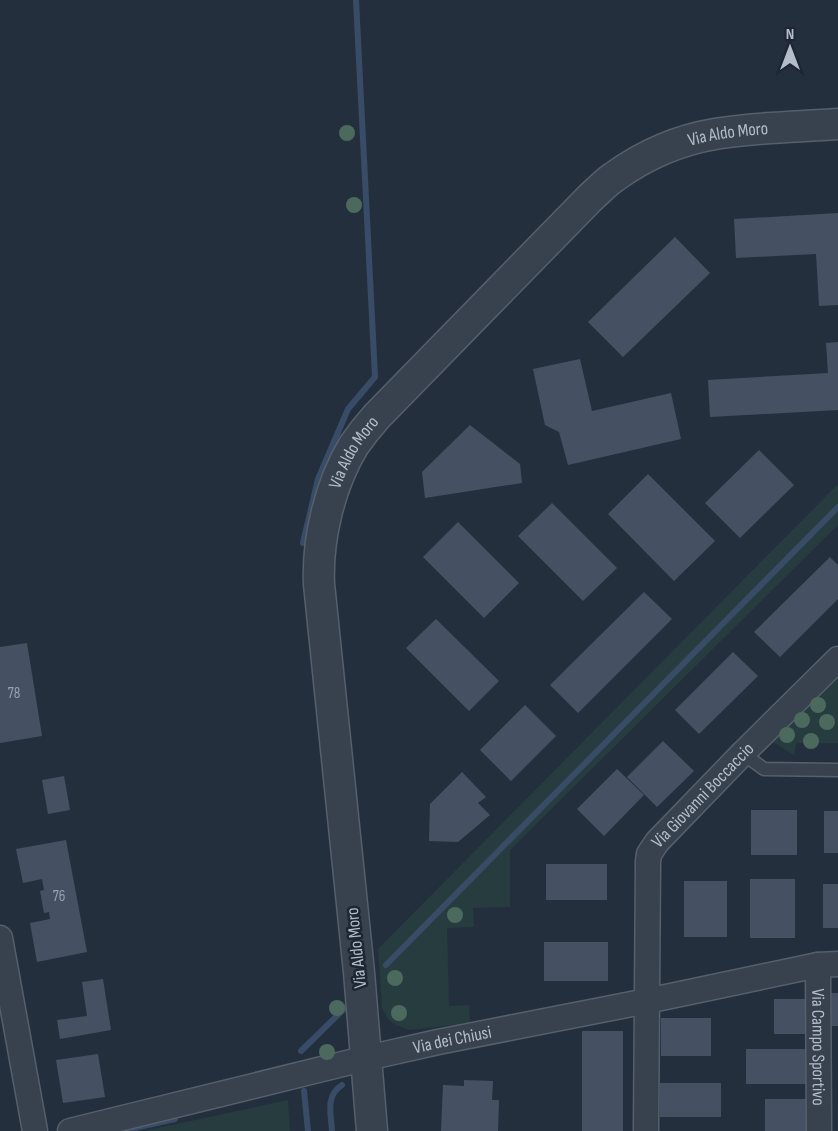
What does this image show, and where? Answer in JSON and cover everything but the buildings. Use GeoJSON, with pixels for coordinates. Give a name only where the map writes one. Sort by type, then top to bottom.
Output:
{"type":"FeatureCollection","features":[{"type":"Feature","properties":{"kind":"street","name":"Via Aldo Moro"},"geometry":{"type":"LineString","coordinates":[[372,1131],[359,972],[318,573],[322,531],[337,480],[360,436],[385,407],[615,176],[658,152],[706,136],[734,131],[838,124]]}},
{"type":"Feature","properties":{"kind":"street","name":"Via Giovanni Boccaccio"},"geometry":{"type":"LineString","coordinates":[[646,1131],[649,854],[657,842],[744,752],[838,659]]}},
{"type":"Feature","properties":{"kind":"street"},"geometry":{"type":"LineString","coordinates":[[0,938],[35,1131]]}},
{"type":"Feature","properties":{"kind":"street","name":"Via dei Chiusi"},"geometry":{"type":"LineString","coordinates":[[70,1131],[438,1042],[828,965]]}},
{"type":"Feature","properties":{"kind":"street","name":"Via Campo Sportivo"},"geometry":{"type":"LineString","coordinates":[[819,1131],[828,965]]}},
{"type":"Feature","properties":{"kind":"lane"},"geometry":{"type":"LineString","coordinates":[[744,752],[764,769],[838,770]]}},
{"type":"Feature","properties":{"kind":"green space"},"geometry":{"type":"Polygon","coordinates":[[[838,484],[838,525],[510,850],[510,907],[473,908],[474,927],[447,928],[449,1006],[469,1005],[470,1023],[409,1030],[388,1019],[382,1008],[378,949],[838,484]]]}},
{"type":"Feature","properties":{"kind":"green space"},"geometry":{"type":"Polygon","coordinates":[[[838,677],[838,743],[796,743],[794,755],[773,742],[838,677]]]}},
{"type":"Feature","properties":{"kind":"green space"},"geometry":{"type":"Polygon","coordinates":[[[288,1100],[290,1131],[144,1131],[288,1100]]]}},
{"type":"Feature","properties":{"kind":"waterway"},"geometry":{"type":"LineString","coordinates":[[303,543],[318,479],[348,409],[375,377],[356,0]]}},
{"type":"Feature","properties":{"kind":"waterway"},"geometry":{"type":"LineString","coordinates":[[386,965],[838,507]]}},
{"type":"Feature","properties":{"kind":"waterway"},"geometry":{"type":"LineString","coordinates":[[301,1051],[347,1006]]}},
{"type":"Feature","properties":{"kind":"waterway"},"geometry":{"type":"LineString","coordinates":[[332,1131],[331,1100],[333,1094],[342,1085]]}},
{"type":"Feature","properties":{"kind":"waterway"},"geometry":{"type":"LineString","coordinates":[[304,1091],[308,1131]]}},
{"type":"Feature","properties":{"kind":"waterway"},"geometry":{"type":"LineString","coordinates":[[121,1131],[175,1119]]}}]}
